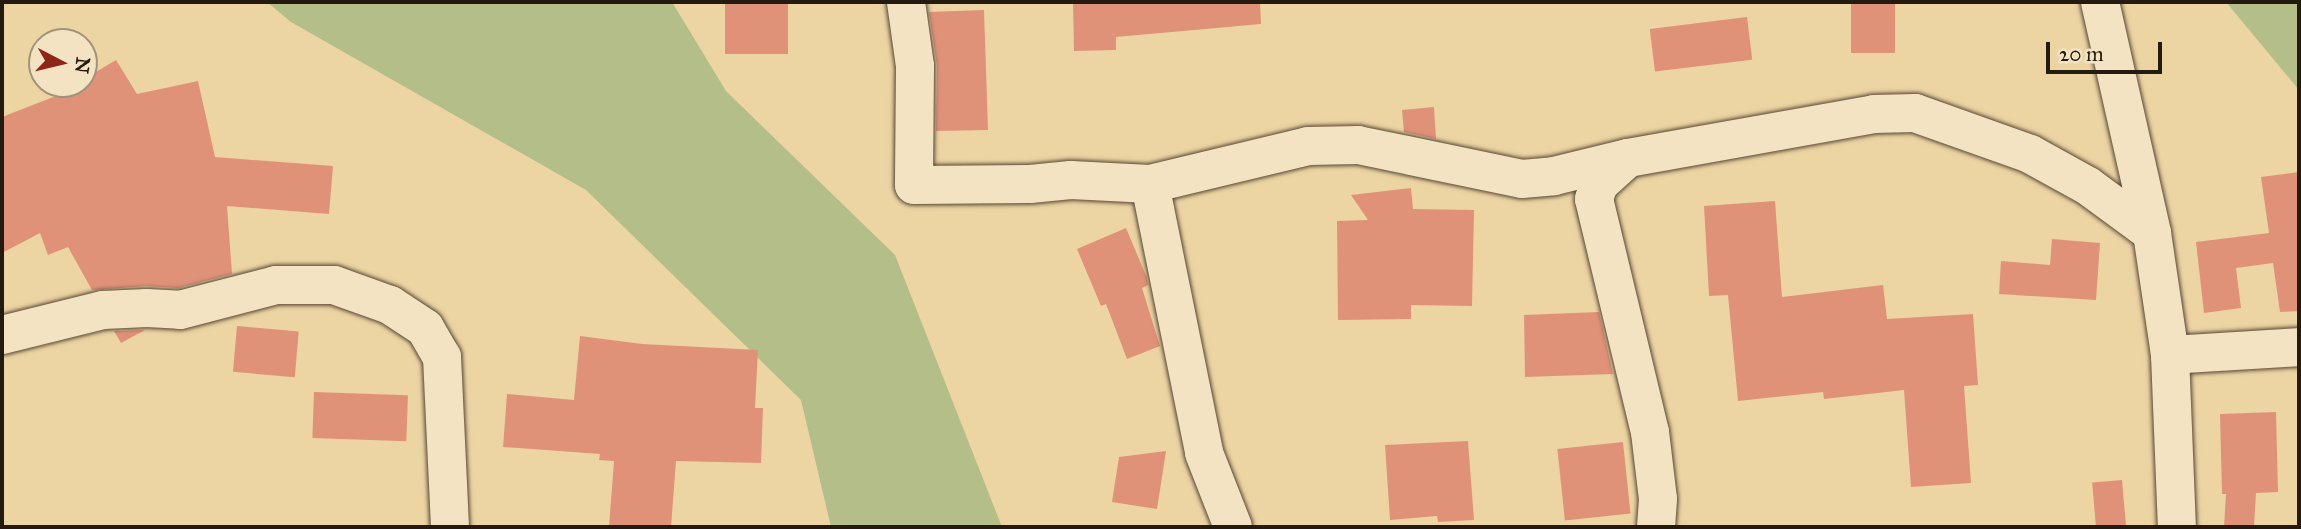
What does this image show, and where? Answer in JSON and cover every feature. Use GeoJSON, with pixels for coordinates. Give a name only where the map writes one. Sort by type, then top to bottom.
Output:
{"type":"FeatureCollection","features":[{"type":"Feature","properties":{"kind":"street"},"geometry":{"type":"LineString","coordinates":[[906,2],[915,66],[914,185],[1030,184],[1071,180],[1150,184],[1308,146],[1358,145],[1522,179],[1554,176],[1629,158],[1874,114],[1915,113],[2030,154],[2088,186],[2152,233]]}},
{"type":"Feature","properties":{"kind":"street"},"geometry":{"type":"LineString","coordinates":[[2100,2],[2152,233],[2171,355],[2177,527]]}},
{"type":"Feature","properties":{"kind":"street"},"geometry":{"type":"LineString","coordinates":[[1629,158],[1599,184],[1594,199],[1650,432],[1658,499],[1656,527]]}},
{"type":"Feature","properties":{"kind":"street"},"geometry":{"type":"LineString","coordinates":[[1150,184],[1204,453],[1233,527]]}},
{"type":"Feature","properties":{"kind":"street"},"geometry":{"type":"LineString","coordinates":[[2,335],[103,310],[180,310],[276,285],[334,285],[390,304],[425,328],[442,357],[450,527]]}},
{"type":"Feature","properties":{"kind":"street"},"geometry":{"type":"LineString","coordinates":[[2171,355],[2299,347]]}},
{"type":"Feature","properties":{"kind":"green space"},"geometry":{"type":"Polygon","coordinates":[[[267,2],[672,2],[726,91],[895,255],[1002,527],[831,527],[801,400],[586,190],[291,22],[267,2]]]}},
{"type":"Feature","properties":{"kind":"green space"},"geometry":{"type":"Polygon","coordinates":[[[2226,2],[2299,2],[2299,90],[2226,2]]]}},
{"type":"Feature","properties":{"kind":"building"},"geometry":{"type":"Polygon","coordinates":[[[725,2],[788,2],[788,54],[725,54],[725,2]]]}},
{"type":"Feature","properties":{"kind":"building"},"geometry":{"type":"Polygon","coordinates":[[[1073,2],[1260,2],[1261,24],[1116,37],[1116,50],[1074,51],[1073,2]]]}},
{"type":"Feature","properties":{"kind":"building"},"geometry":{"type":"Polygon","coordinates":[[[1851,2],[1895,2],[1895,53],[1851,53],[1851,2]]]}},
{"type":"Feature","properties":{"kind":"building"},"geometry":{"type":"Polygon","coordinates":[[[984,10],[988,130],[936,131],[937,66],[929,12],[984,10]]]}},
{"type":"Feature","properties":{"kind":"building"},"geometry":{"type":"Polygon","coordinates":[[[1747,17],[1752,60],[1655,72],[1650,29],[1747,17]]]}},
{"type":"Feature","properties":{"kind":"building"},"geometry":{"type":"Polygon","coordinates":[[[116,60],[137,94],[198,81],[215,157],[333,166],[329,214],[227,206],[232,274],[178,288],[146,286],[92,290],[68,247],[48,255],[40,233],[2,253],[2,117],[51,98],[98,98],[98,71],[116,60]]]}},
{"type":"Feature","properties":{"kind":"building"},"geometry":{"type":"Polygon","coordinates":[[[1434,107],[1436,139],[1404,132],[1402,110],[1434,107]]]}},
{"type":"Feature","properties":{"kind":"building"},"geometry":{"type":"Polygon","coordinates":[[[2299,172],[2299,311],[2280,312],[2273,263],[2236,268],[2241,308],[2204,313],[2196,242],[2269,233],[2261,177],[2299,172]]]}},
{"type":"Feature","properties":{"kind":"building"},"geometry":{"type":"Polygon","coordinates":[[[1411,188],[1413,209],[1474,210],[1472,306],[1411,305],[1411,319],[1338,320],[1337,221],[1368,220],[1351,195],[1411,188]]]}},
{"type":"Feature","properties":{"kind":"building"},"geometry":{"type":"Polygon","coordinates":[[[1775,201],[1782,297],[1883,285],[1887,319],[1973,314],[1978,385],[1964,386],[1971,483],[1911,487],[1904,390],[1824,399],[1823,392],[1738,401],[1728,295],[1709,296],[1704,206],[1775,201]]]}},
{"type":"Feature","properties":{"kind":"building"},"geometry":{"type":"Polygon","coordinates":[[[1126,228],[1147,278],[1148,285],[1142,288],[1160,346],[1127,359],[1106,304],[1101,306],[1077,249],[1126,228]]]}},
{"type":"Feature","properties":{"kind":"building"},"geometry":{"type":"Polygon","coordinates":[[[2052,239],[2100,243],[2096,300],[1999,294],[2001,261],[2050,265],[2052,239]]]}},
{"type":"Feature","properties":{"kind":"building"},"geometry":{"type":"Polygon","coordinates":[[[1599,312],[1613,374],[1525,377],[1524,315],[1599,312]]]}},
{"type":"Feature","properties":{"kind":"building"},"geometry":{"type":"Polygon","coordinates":[[[237,326],[299,331],[295,377],[233,372],[237,326]]]}},
{"type":"Feature","properties":{"kind":"building"},"geometry":{"type":"Polygon","coordinates":[[[145,330],[121,343],[114,331],[145,330]]]}},
{"type":"Feature","properties":{"kind":"building"},"geometry":{"type":"Polygon","coordinates":[[[580,336],[642,344],[758,350],[755,408],[763,408],[761,463],[676,461],[671,527],[609,527],[614,461],[599,460],[600,454],[503,447],[507,394],[574,400],[580,336]]]}},
{"type":"Feature","properties":{"kind":"building"},"geometry":{"type":"Polygon","coordinates":[[[314,392],[408,395],[406,441],[312,438],[314,392]]]}},
{"type":"Feature","properties":{"kind":"building"},"geometry":{"type":"Polygon","coordinates":[[[2276,412],[2278,492],[2256,493],[2254,527],[2224,527],[2226,494],[2222,494],[2220,414],[2276,412]]]}},
{"type":"Feature","properties":{"kind":"building"},"geometry":{"type":"Polygon","coordinates":[[[1468,441],[1474,520],[1438,522],[1437,516],[1390,520],[1385,445],[1468,441]]]}},
{"type":"Feature","properties":{"kind":"building"},"geometry":{"type":"Polygon","coordinates":[[[1623,442],[1631,514],[1565,521],[1557,449],[1623,442]]]}},
{"type":"Feature","properties":{"kind":"building"},"geometry":{"type":"Polygon","coordinates":[[[1166,451],[1157,509],[1112,502],[1119,457],[1166,451]]]}},
{"type":"Feature","properties":{"kind":"building"},"geometry":{"type":"Polygon","coordinates":[[[2122,480],[2126,527],[2096,527],[2092,483],[2122,480]]]}}]}
